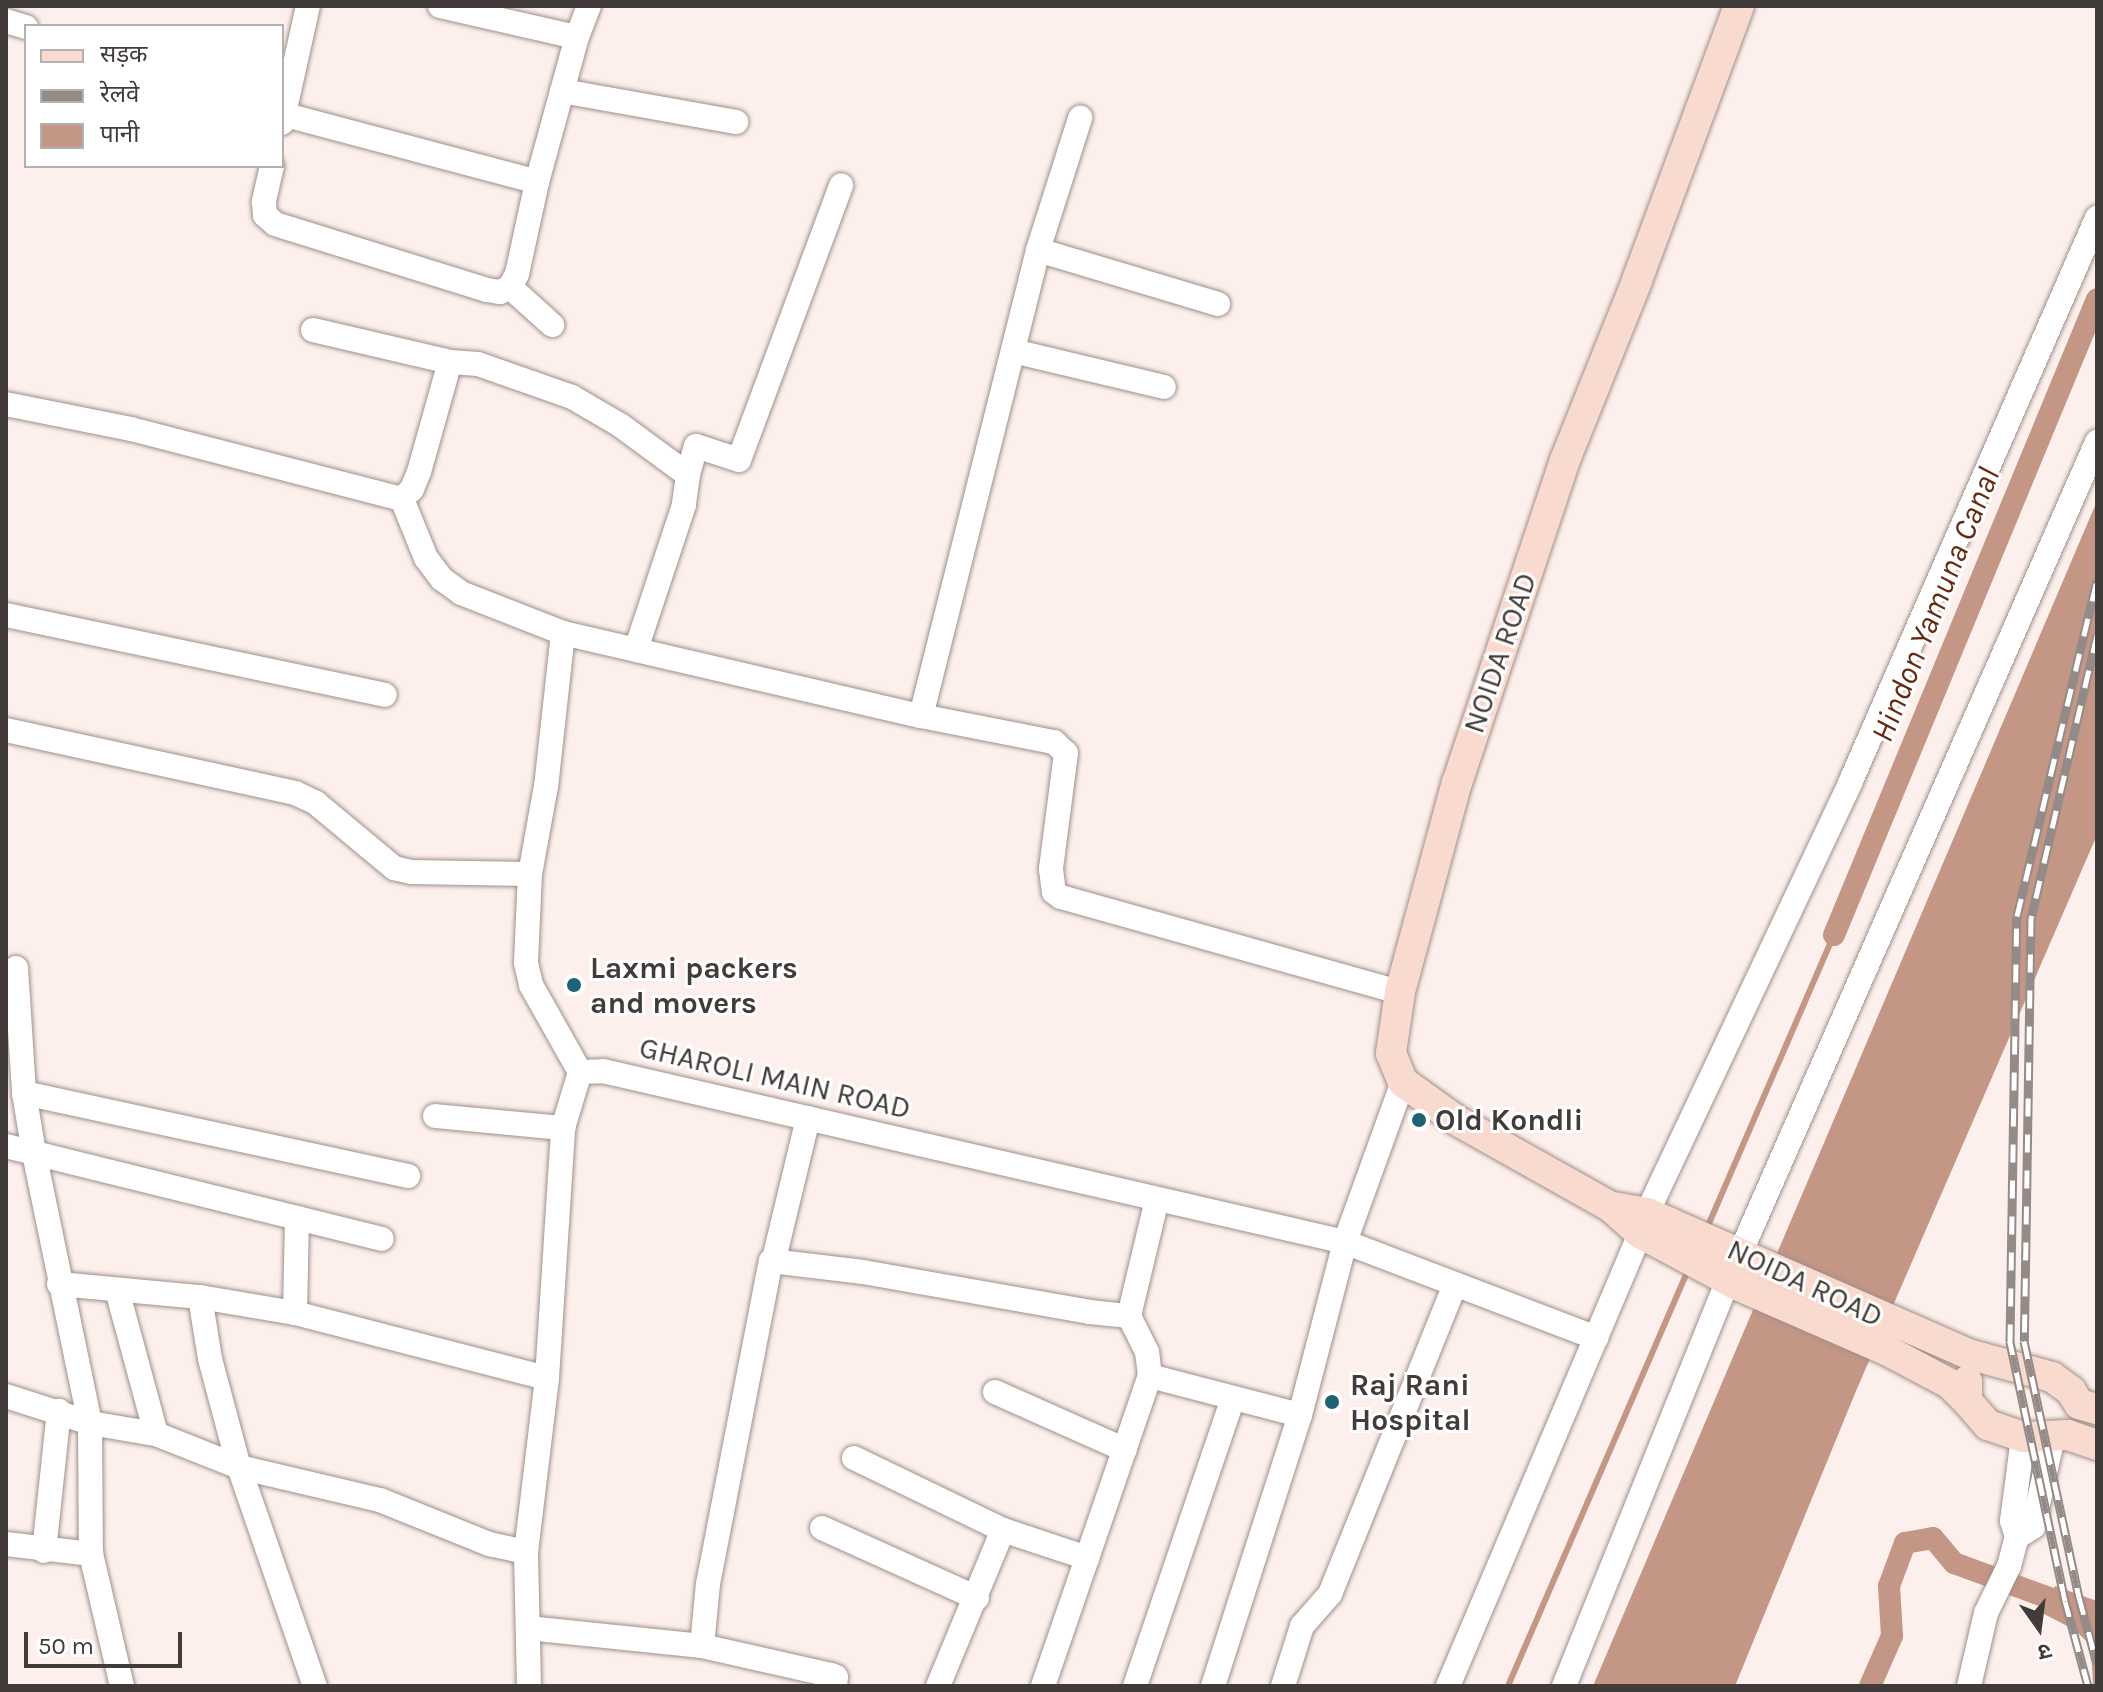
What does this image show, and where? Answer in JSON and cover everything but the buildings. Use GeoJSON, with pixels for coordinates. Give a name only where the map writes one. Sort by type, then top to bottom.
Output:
{"type":"FeatureCollection","features":[{"type":"Feature","properties":{"kind":"main road","name":"NOIDA ROAD"},"geometry":{"type":"LineString","coordinates":[[1739,6],[1637,281],[1565,460],[1457,782],[1400,992],[1391,1053],[1403,1082],[1456,1120],[1611,1207],[1892,1338],[1968,1354],[2052,1377],[2088,1406]]}},
{"type":"Feature","properties":{"kind":"main road","name":"NOIDA ROAD"},"geometry":{"type":"LineString","coordinates":[[1892,1338],[1950,1384],[1988,1425],[2097,1445]]}},
{"type":"Feature","properties":{"kind":"main road"},"geometry":{"type":"LineString","coordinates":[[1967,1401],[1965,1385],[1969,1378],[1980,1369],[1999,1362]]}},
{"type":"Feature","properties":{"kind":"main road"},"geometry":{"type":"LineString","coordinates":[[2048,1437],[2076,1423],[2088,1406]]}},
{"type":"Feature","properties":{"kind":"street"},"geometry":{"type":"LineString","coordinates":[[284,113],[308,6]]}},
{"type":"Feature","properties":{"kind":"street"},"geometry":{"type":"LineString","coordinates":[[440,6],[577,37]]}},
{"type":"Feature","properties":{"kind":"street"},"geometry":{"type":"LineString","coordinates":[[272,168],[264,202],[265,215],[275,224],[487,290],[500,292],[510,287],[517,274],[537,182],[577,37],[589,6]]}},
{"type":"Feature","properties":{"kind":"street"},"geometry":{"type":"LineString","coordinates":[[562,91],[736,122]]}},
{"type":"Feature","properties":{"kind":"street"},"geometry":{"type":"LineString","coordinates":[[284,117],[537,182]]}},
{"type":"Feature","properties":{"kind":"street"},"geometry":{"type":"LineString","coordinates":[[921,716],[1038,250],[1080,118]]}},
{"type":"Feature","properties":{"kind":"street"},"geometry":{"type":"LineString","coordinates":[[636,649],[684,505],[696,446],[739,460],[841,185]]}},
{"type":"Feature","properties":{"kind":"street"},"geometry":{"type":"LineString","coordinates":[[1448,1686],[1596,1338],[1655,1229],[2097,218]]}},
{"type":"Feature","properties":{"kind":"street"},"geometry":{"type":"LineString","coordinates":[[1038,250],[1218,304]]}},
{"type":"Feature","properties":{"kind":"street"},"geometry":{"type":"LineString","coordinates":[[510,287],[552,325]]}},
{"type":"Feature","properties":{"kind":"street"},"geometry":{"type":"LineString","coordinates":[[313,330],[450,362],[478,364],[572,397],[620,425],[688,475]]}},
{"type":"Feature","properties":{"kind":"street"},"geometry":{"type":"LineString","coordinates":[[1013,351],[1164,387]]}},
{"type":"Feature","properties":{"kind":"street"},"geometry":{"type":"LineString","coordinates":[[402,499],[412,489],[419,472],[450,362]]}},
{"type":"Feature","properties":{"kind":"street"},"geometry":{"type":"LineString","coordinates":[[6,404],[131,429],[402,499]]}},
{"type":"Feature","properties":{"kind":"street"},"geometry":{"type":"LineString","coordinates":[[1564,1686],[1730,1265],[2097,442]]}},
{"type":"Feature","properties":{"kind":"street"},"geometry":{"type":"LineString","coordinates":[[402,499],[426,558],[442,579],[461,593],[563,633],[921,716],[1061,745],[1066,761],[1051,869],[1054,892],[1061,897],[1400,992]]}},
{"type":"Feature","properties":{"kind":"street"},"geometry":{"type":"LineString","coordinates":[[6,615],[385,695]]}},
{"type":"Feature","properties":{"kind":"street"},"geometry":{"type":"LineString","coordinates":[[529,1686],[526,1552],[547,1378],[563,1128],[580,1072],[527,974],[530,874],[546,786],[563,633]]}},
{"type":"Feature","properties":{"kind":"street"},"geometry":{"type":"LineString","coordinates":[[6,730],[295,793],[316,803],[394,868],[411,872],[530,874]]}},
{"type":"Feature","properties":{"kind":"street"},"geometry":{"type":"LineString","coordinates":[[16,968],[24,1093],[59,1284],[90,1423],[91,1554],[122,1686]]}},
{"type":"Feature","properties":{"kind":"street","name":"GHAROLI MAIN ROAD"},"geometry":{"type":"LineString","coordinates":[[580,1072],[603,1071],[1345,1242],[1596,1338]]}},
{"type":"Feature","properties":{"kind":"street"},"geometry":{"type":"LineString","coordinates":[[1213,1686],[1300,1415],[1345,1242],[1403,1082]]}},
{"type":"Feature","properties":{"kind":"street"},"geometry":{"type":"LineString","coordinates":[[24,1093],[408,1176]]}},
{"type":"Feature","properties":{"kind":"street"},"geometry":{"type":"LineString","coordinates":[[435,1116],[563,1128]]}},
{"type":"Feature","properties":{"kind":"street"},"geometry":{"type":"LineString","coordinates":[[702,1646],[708,1584],[768,1266],[774,1259],[808,1118]]}},
{"type":"Feature","properties":{"kind":"street"},"geometry":{"type":"LineString","coordinates":[[6,1146],[382,1239]]}},
{"type":"Feature","properties":{"kind":"street"},"geometry":{"type":"LineString","coordinates":[[1043,1686],[1150,1376],[1147,1352],[1129,1316],[1157,1199]]}},
{"type":"Feature","properties":{"kind":"street"},"geometry":{"type":"LineString","coordinates":[[295,1313],[297,1218]]}},
{"type":"Feature","properties":{"kind":"street"},"geometry":{"type":"LineString","coordinates":[[774,1259],[1129,1316]]}},
{"type":"Feature","properties":{"kind":"street"},"geometry":{"type":"LineString","coordinates":[[59,1284],[200,1297],[295,1313],[547,1378]]}},
{"type":"Feature","properties":{"kind":"street"},"geometry":{"type":"LineString","coordinates":[[1283,1686],[1302,1626],[1330,1594],[1455,1284]]}},
{"type":"Feature","properties":{"kind":"street"},"geometry":{"type":"LineString","coordinates":[[117,1290],[156,1434]]}},
{"type":"Feature","properties":{"kind":"street"},"geometry":{"type":"LineString","coordinates":[[200,1297],[210,1359],[239,1467],[315,1686]]}},
{"type":"Feature","properties":{"kind":"street"},"geometry":{"type":"LineString","coordinates":[[1150,1376],[1300,1415]]}},
{"type":"Feature","properties":{"kind":"street"},"geometry":{"type":"LineString","coordinates":[[995,1392],[1125,1450]]}},
{"type":"Feature","properties":{"kind":"street"},"geometry":{"type":"LineString","coordinates":[[6,1396],[90,1423],[156,1434],[239,1467],[380,1500],[489,1544],[526,1552]]}},
{"type":"Feature","properties":{"kind":"street"},"geometry":{"type":"LineString","coordinates":[[1135,1686],[1233,1398]]}},
{"type":"Feature","properties":{"kind":"street"},"geometry":{"type":"LineString","coordinates":[[44,1551],[59,1411]]}},
{"type":"Feature","properties":{"kind":"street"},"geometry":{"type":"LineString","coordinates":[[1969,1686],[1986,1613],[2009,1566],[2017,1537],[2033,1527],[2048,1437]]}},
{"type":"Feature","properties":{"kind":"street"},"geometry":{"type":"LineString","coordinates":[[854,1458],[1003,1530],[1087,1558]]}},
{"type":"Feature","properties":{"kind":"street"},"geometry":{"type":"LineString","coordinates":[[822,1528],[977,1598]]}},
{"type":"Feature","properties":{"kind":"street"},"geometry":{"type":"LineString","coordinates":[[938,1686],[1003,1530]]}},
{"type":"Feature","properties":{"kind":"street"},"geometry":{"type":"LineString","coordinates":[[6,1544],[44,1551],[91,1554]]}},
{"type":"Feature","properties":{"kind":"street"},"geometry":{"type":"LineString","coordinates":[[528,1628],[702,1646],[831,1675],[836,1677],[835,1686]]}},
{"type":"Feature","properties":{"kind":"water"},"geometry":{"type":"Polygon","coordinates":[[[2097,501],[2097,835],[1856,1391],[1735,1686],[1593,1686],[2097,501]]]}},
{"type":"Feature","properties":{"kind":"water"},"geometry":{"type":"Polygon","coordinates":[[[2055,1586],[2097,1601],[2097,1686],[2093,1686],[2091,1646],[2075,1630],[2042,1613],[2055,1586]]]}},
{"type":"Feature","properties":{"kind":"waterway","name":"Hindon Yamuna Canal"},"geometry":{"type":"LineString","coordinates":[[1834,935],[2097,299]]}},
{"type":"Feature","properties":{"kind":"waterway"},"geometry":{"type":"LineString","coordinates":[[1707,1228],[1834,935]]}},
{"type":"Feature","properties":{"kind":"waterway"},"geometry":{"type":"LineString","coordinates":[[1508,1686],[1689,1267]]}},
{"type":"Feature","properties":{"kind":"waterway"},"geometry":{"type":"LineString","coordinates":[[1870,1686],[1892,1636],[1889,1586],[1905,1543],[1933,1538],[1954,1563],[2049,1598]]}},
{"type":"Feature","properties":{"kind":"railway"},"geometry":{"type":"LineString","coordinates":[[2088,1686],[2065,1601],[2010,1342],[2017,916],[2097,580]]}},
{"type":"Feature","properties":{"kind":"railway"},"geometry":{"type":"LineString","coordinates":[[2097,635],[2031,918],[2024,1341],[2079,1597],[2097,1664]]}},
{"type":"Feature","properties":{"kind":"place","name":"Laxmi packers and movers"},"geometry":{"type":"Point","coordinates":[574,985]}},
{"type":"Feature","properties":{"kind":"place","name":"Old Kondli"},"geometry":{"type":"Point","coordinates":[1419,1120]}},
{"type":"Feature","properties":{"kind":"place","name":"Raj Rani Hospital"},"geometry":{"type":"Point","coordinates":[1332,1402]}}]}
